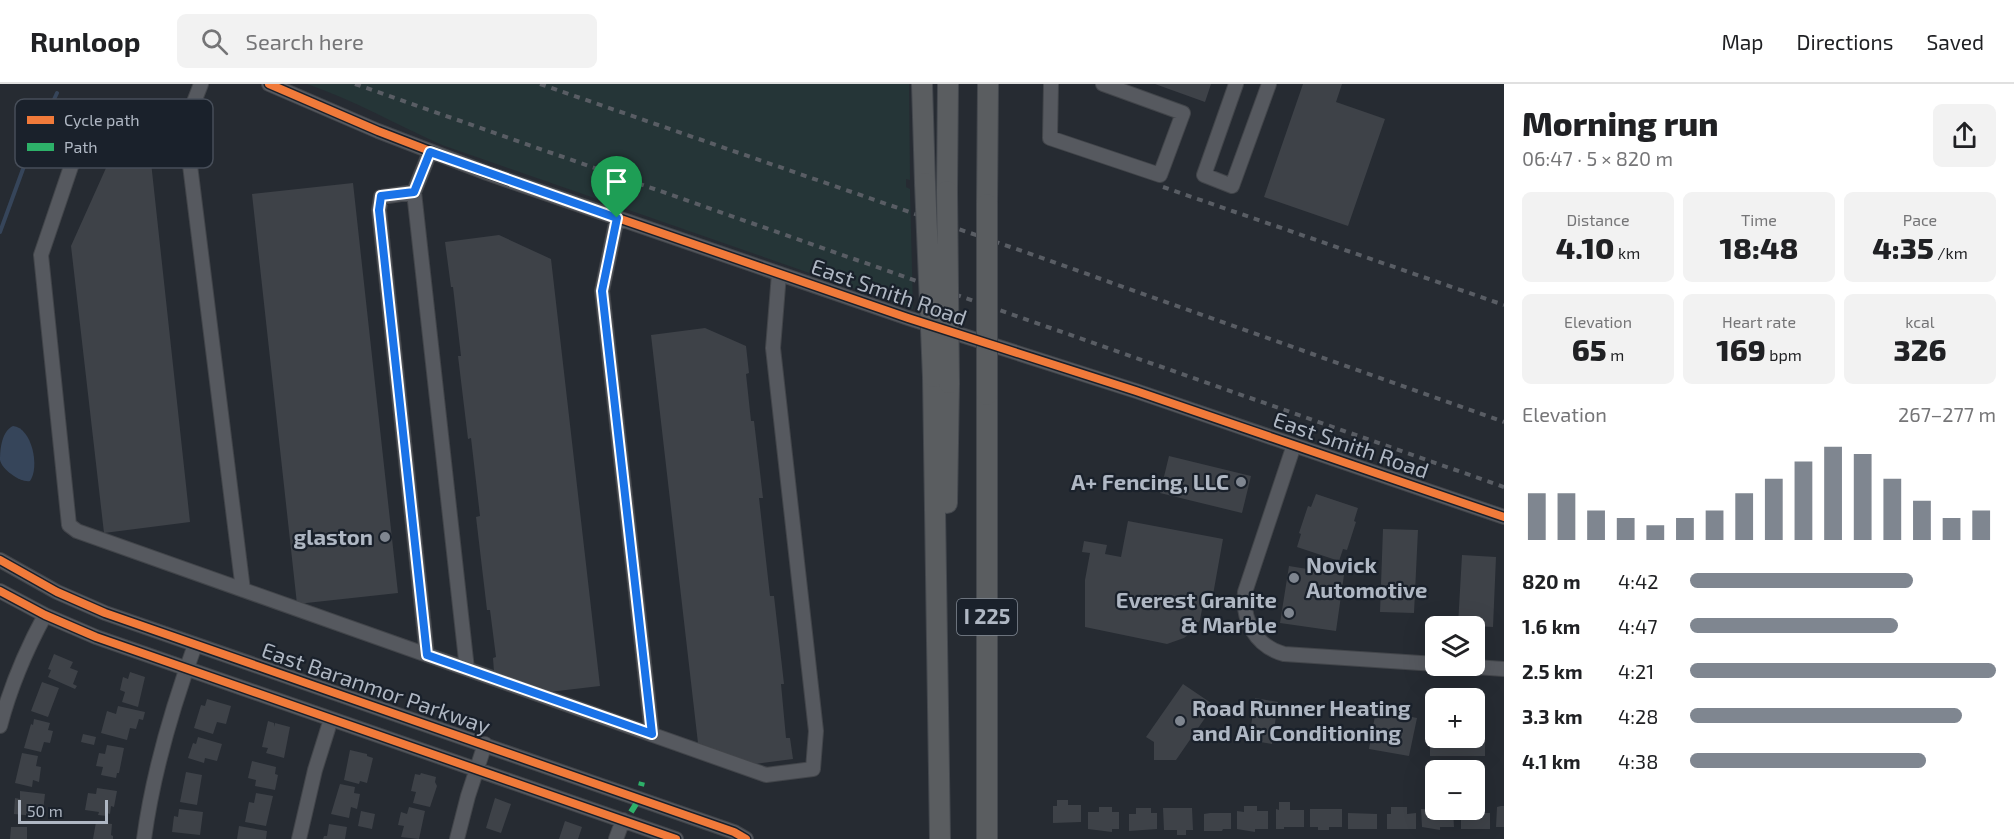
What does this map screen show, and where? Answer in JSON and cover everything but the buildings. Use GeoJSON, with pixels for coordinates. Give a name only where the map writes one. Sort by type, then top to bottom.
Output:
{"type":"FeatureCollection","features":[{"type":"Feature","properties":{"kind":"highway"},"geometry":{"type":"LineString","coordinates":[[922,84],[925,183],[941,380]]}},
{"type":"Feature","properties":{"kind":"highway"},"geometry":{"type":"LineString","coordinates":[[940,839],[941,380],[948,84]]}},
{"type":"Feature","properties":{"kind":"highway","name":"I 225"},"geometry":{"type":"LineString","coordinates":[[987,839],[988,84]]}},
{"type":"Feature","properties":{"kind":"street"},"geometry":{"type":"LineString","coordinates":[[195,99],[201,84]]}},
{"type":"Feature","properties":{"kind":"street","name":"East Smith Road"},"geometry":{"type":"LineString","coordinates":[[269,84],[430,152],[617,218],[1504,517]]}},
{"type":"Feature","properties":{"kind":"street"},"geometry":{"type":"LineString","coordinates":[[1051,84],[1050,138],[1160,175],[1183,113],[1103,84]]}},
{"type":"Feature","properties":{"kind":"street"},"geometry":{"type":"LineString","coordinates":[[1236,84],[1204,175],[1232,186],[1269,84]]}},
{"type":"Feature","properties":{"kind":"street"},"geometry":{"type":"LineString","coordinates":[[430,152],[414,192],[468,669]]}},
{"type":"Feature","properties":{"kind":"street"},"geometry":{"type":"LineString","coordinates":[[70,168],[41,255],[69,525],[77,531],[766,775],[813,769],[816,732],[773,348],[779,273]]}},
{"type":"Feature","properties":{"kind":"street"},"geometry":{"type":"LineString","coordinates":[[190,168],[243,590]]}},
{"type":"Feature","properties":{"kind":"street"},"geometry":{"type":"LineString","coordinates":[[414,192],[381,196],[379,210],[427,655]]}},
{"type":"Feature","properties":{"kind":"street"},"geometry":{"type":"LineString","coordinates":[[617,218],[602,291],[652,734]]}},
{"type":"Feature","properties":{"kind":"street"},"geometry":{"type":"LineString","coordinates":[[1294,445],[1245,592],[1246,616],[1254,634],[1267,647],[1284,654],[1425,663]]}},
{"type":"Feature","properties":{"kind":"street","name":"East Baranmor Parkway"},"geometry":{"type":"LineString","coordinates":[[0,560],[81,603],[195,645],[734,832],[746,839]]}},
{"type":"Feature","properties":{"kind":"street","name":"East Baranmor Parkway"},"geometry":{"type":"LineString","coordinates":[[0,591],[45,615],[96,637],[676,839]]}},
{"type":"Feature","properties":{"kind":"street"},"geometry":{"type":"LineString","coordinates":[[0,726],[12,687],[45,615]]}},
{"type":"Feature","properties":{"kind":"street"},"geometry":{"type":"LineString","coordinates":[[144,839],[156,773],[172,712],[195,645]]}},
{"type":"Feature","properties":{"kind":"street"},"geometry":{"type":"LineString","coordinates":[[1485,668],[1504,669]]}},
{"type":"Feature","properties":{"kind":"street"},"geometry":{"type":"LineString","coordinates":[[299,839],[315,770],[331,719]]}},
{"type":"Feature","properties":{"kind":"street"},"geometry":{"type":"LineString","coordinates":[[457,839],[485,744]]}},
{"type":"Feature","properties":{"kind":"street"},"geometry":{"type":"LineString","coordinates":[[616,839],[622,820]]}},
{"type":"Feature","properties":{"kind":"shaded area"},"geometry":{"type":"Polygon","coordinates":[[[307,84],[909,84],[910,180],[906,179],[906,187],[910,189],[913,309],[442,145],[359,105],[307,84]]]}},
{"type":"Feature","properties":{"kind":"water"},"geometry":{"type":"Polygon","coordinates":[[[13,426],[25,433],[32,449],[34,467],[30,481],[12,475],[1,464],[1,445],[6,432],[13,426]]]}},
{"type":"Feature","properties":{"kind":"waterway"},"geometry":{"type":"LineString","coordinates":[[54,99],[57,93]]}},
{"type":"Feature","properties":{"kind":"waterway"},"geometry":{"type":"LineString","coordinates":[[0,232],[23,168]]}},
{"type":"Feature","properties":{"kind":"railway"},"geometry":{"type":"LineString","coordinates":[[355,84],[1504,487]]}},
{"type":"Feature","properties":{"kind":"railway"},"geometry":{"type":"LineString","coordinates":[[540,84],[1025,252],[1504,422]]}},
{"type":"Feature","properties":{"kind":"railway"},"geometry":{"type":"LineString","coordinates":[[1163,187],[1504,305]]}},
{"type":"Feature","properties":{"kind":"marked path"},"geometry":{"type":"LineString","coordinates":[[641,786],[642,782]]}},
{"type":"Feature","properties":{"kind":"marked path"},"geometry":{"type":"LineString","coordinates":[[631,812],[636,804]]}},
{"type":"Feature","properties":{"kind":"cycle path"},"geometry":{"type":"LineString","coordinates":[[269,84],[378,131],[487,173],[908,318],[1136,391],[1504,517]]}},
{"type":"Feature","properties":{"kind":"cycle path"},"geometry":{"type":"LineString","coordinates":[[0,560],[57,592],[105,613],[734,832],[746,839]]}},
{"type":"Feature","properties":{"kind":"cycle path"},"geometry":{"type":"LineString","coordinates":[[0,591],[45,615],[96,637],[676,839]]}},
{"type":"Feature","properties":{"kind":"place","name":"A+ Fencing, LLC"},"geometry":{"type":"Point","coordinates":[1241,482]}},
{"type":"Feature","properties":{"kind":"place","name":"glaston"},"geometry":{"type":"Point","coordinates":[385,537]}},
{"type":"Feature","properties":{"kind":"place","name":"Novick Automotive"},"geometry":{"type":"Point","coordinates":[1294,578]}},
{"type":"Feature","properties":{"kind":"place","name":"Everest Granite & Marble"},"geometry":{"type":"Point","coordinates":[1289,613]}},
{"type":"Feature","properties":{"kind":"place","name":"Road Runner Heating and Air Conditioning"},"geometry":{"type":"Point","coordinates":[1180,721]}},
{"type":"Feature","properties":{"kind":"route"},"geometry":{"type":"LineString","coordinates":[[430,152],[617,218],[602,291],[652,734],[427,655],[379,210],[381,196],[414,192],[430,152]]}}]}
